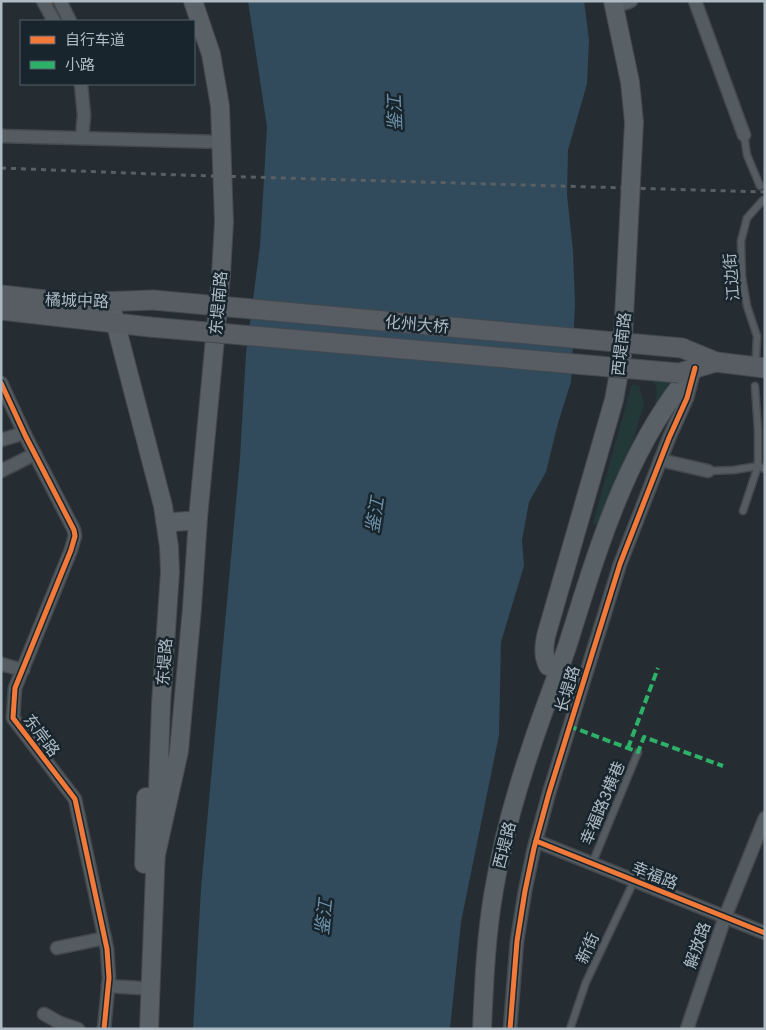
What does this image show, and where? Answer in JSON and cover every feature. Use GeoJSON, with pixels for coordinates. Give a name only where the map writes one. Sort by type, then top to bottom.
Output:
{"type":"FeatureCollection","features":[{"type":"Feature","properties":{"kind":"main road"},"geometry":{"type":"LineString","coordinates":[[182,1],[188,20]]}},
{"type":"Feature","properties":{"kind":"main road","name":"东堤南路"},"geometry":{"type":"LineString","coordinates":[[173,619],[187,521],[211,256],[216,142],[220,106],[211,54],[193,1]]}},
{"type":"Feature","properties":{"kind":"main road","name":"西堤南路"},"geometry":{"type":"LineString","coordinates":[[560,669],[548,666],[545,660],[546,636],[614,400],[622,356],[634,122],[620,3]]}},
{"type":"Feature","properties":{"kind":"main road","name":"东堤南路"},"geometry":{"type":"LineString","coordinates":[[173,619],[198,518],[222,266],[224,222],[216,142],[200,57],[195,41]]}},
{"type":"Feature","properties":{"kind":"main road","name":"橘城中路"},"geometry":{"type":"LineString","coordinates":[[1,296],[72,303],[152,300]]}},
{"type":"Feature","properties":{"kind":"main road","name":"化州大桥"},"geometry":{"type":"LineString","coordinates":[[152,300],[682,348],[716,362]]}},
{"type":"Feature","properties":{"kind":"main road","name":"东堤路"},"geometry":{"type":"LineString","coordinates":[[104,302],[152,508],[158,548],[158,572],[173,619],[150,704],[138,1029]]}},
{"type":"Feature","properties":{"kind":"main road","name":"橘城中路"},"geometry":{"type":"LineString","coordinates":[[1,310],[150,327]]}},
{"type":"Feature","properties":{"kind":"main road","name":"东堤路"},"geometry":{"type":"LineString","coordinates":[[109,322],[163,506],[169,547],[173,619],[161,704],[149,1029]]}},
{"type":"Feature","properties":{"kind":"main road","name":"化州大桥"},"geometry":{"type":"LineString","coordinates":[[150,327],[687,370]]}},
{"type":"Feature","properties":{"kind":"main road"},"geometry":{"type":"LineString","coordinates":[[687,370],[716,362],[760,362]]}},
{"type":"Feature","properties":{"kind":"main road","name":"西堤路"},"geometry":{"type":"LineString","coordinates":[[482,1029],[489,925],[500,859],[530,752],[560,669],[598,549],[624,483],[641,449],[680,386],[687,370]]}},
{"type":"Feature","properties":{"kind":"main road"},"geometry":{"type":"LineString","coordinates":[[165,520],[174,522],[187,521]]}},
{"type":"Feature","properties":{"kind":"main road"},"geometry":{"type":"LineString","coordinates":[[155,858],[179,751],[173,619]]}},
{"type":"Feature","properties":{"kind":"street"},"geometry":{"type":"LineString","coordinates":[[43,1],[53,20]]}},
{"type":"Feature","properties":{"kind":"street"},"geometry":{"type":"LineString","coordinates":[[60,1],[70,20]]}},
{"type":"Feature","properties":{"kind":"street"},"geometry":{"type":"LineString","coordinates":[[695,1],[744,135]]}},
{"type":"Feature","properties":{"kind":"street"},"geometry":{"type":"LineString","coordinates":[[81,85],[84,115],[82,138]]}},
{"type":"Feature","properties":{"kind":"street"},"geometry":{"type":"LineString","coordinates":[[1,136],[216,142]]}},
{"type":"Feature","properties":{"kind":"street","name":"长堤路"},"geometry":{"type":"LineString","coordinates":[[510,1029],[517,941],[536,841],[605,608],[660,460],[687,398],[687,370]]}},
{"type":"Feature","properties":{"kind":"street","name":"东岸路"},"geometry":{"type":"LineString","coordinates":[[1,383],[75,534],[71,550],[15,688],[13,718],[75,799],[105,938],[108,986],[104,1029]]}},
{"type":"Feature","properties":{"kind":"street"},"geometry":{"type":"LineString","coordinates":[[1,440],[24,433]]}},
{"type":"Feature","properties":{"kind":"street"},"geometry":{"type":"LineString","coordinates":[[1,471],[35,454]]}},
{"type":"Feature","properties":{"kind":"street"},"geometry":{"type":"LineString","coordinates":[[660,460],[708,471]]}},
{"type":"Feature","properties":{"kind":"street"},"geometry":{"type":"LineString","coordinates":[[1,664],[22,670]]}},
{"type":"Feature","properties":{"kind":"street","name":"解放路"},"geometry":{"type":"LineString","coordinates":[[687,1029],[724,917],[765,818]]}},
{"type":"Feature","properties":{"kind":"street","name":"幸福路"},"geometry":{"type":"LineString","coordinates":[[536,841],[765,933]]}},
{"type":"Feature","properties":{"kind":"street"},"geometry":{"type":"LineString","coordinates":[[57,948],[105,938]]}},
{"type":"Feature","properties":{"kind":"street"},"geometry":{"type":"LineString","coordinates":[[108,986],[140,988]]}},
{"type":"Feature","properties":{"kind":"street"},"geometry":{"type":"LineString","coordinates":[[44,1014],[78,1029]]}},
{"type":"Feature","properties":{"kind":"lane"},"geometry":{"type":"LineString","coordinates":[[744,135],[747,155],[760,186]]}},
{"type":"Feature","properties":{"kind":"lane","name":"江边街"},"geometry":{"type":"LineString","coordinates":[[760,362],[757,336],[747,306],[742,276],[741,240],[747,218],[763,200]]}},
{"type":"Feature","properties":{"kind":"lane"},"geometry":{"type":"LineString","coordinates":[[743,511],[761,467],[755,386]]}},
{"type":"Feature","properties":{"kind":"lane"},"geometry":{"type":"LineString","coordinates":[[708,471],[761,467]]}},
{"type":"Feature","properties":{"kind":"lane","name":"幸福路3横巷"},"geometry":{"type":"LineString","coordinates":[[592,864],[638,752]]}},
{"type":"Feature","properties":{"kind":"lane","name":"新街"},"geometry":{"type":"LineString","coordinates":[[570,1029],[586,982],[634,881]]}},
{"type":"Feature","properties":{"kind":"green space"},"geometry":{"type":"Polygon","coordinates":[[[653,379],[672,382],[658,407],[655,405],[657,390],[653,379]]]}},
{"type":"Feature","properties":{"kind":"green space"},"geometry":{"type":"Polygon","coordinates":[[[632,384],[639,386],[644,403],[634,438],[611,489],[598,526],[593,524],[632,384]]]}},
{"type":"Feature","properties":{"kind":"water","name":"鉴江"},"geometry":{"type":"Polygon","coordinates":[[[248,1],[584,1],[589,40],[587,84],[568,150],[567,195],[573,251],[575,304],[571,382],[558,423],[546,472],[529,502],[522,540],[524,566],[501,642],[499,735],[461,922],[450,1029],[193,1029],[201,889],[240,458],[246,353],[260,246],[267,127],[248,1]]]}},
{"type":"Feature","properties":{"kind":"railway"},"geometry":{"type":"LineString","coordinates":[[1,168],[765,192]]}},
{"type":"Feature","properties":{"kind":"marked path"},"geometry":{"type":"LineString","coordinates":[[628,748],[658,668]]}},
{"type":"Feature","properties":{"kind":"marked path"},"geometry":{"type":"LineString","coordinates":[[569,726],[638,752],[644,737],[723,766]]}},
{"type":"Feature","properties":{"kind":"cycle path"},"geometry":{"type":"LineString","coordinates":[[510,1029],[517,941],[525,891],[549,793],[620,564],[669,438],[687,398],[695,368]]}},
{"type":"Feature","properties":{"kind":"cycle path"},"geometry":{"type":"LineString","coordinates":[[1,383],[26,437],[74,530],[75,536],[15,688],[13,718],[75,799],[107,949],[109,978],[104,1029]]}},
{"type":"Feature","properties":{"kind":"cycle path"},"geometry":{"type":"LineString","coordinates":[[536,841],[765,933]]}}]}
